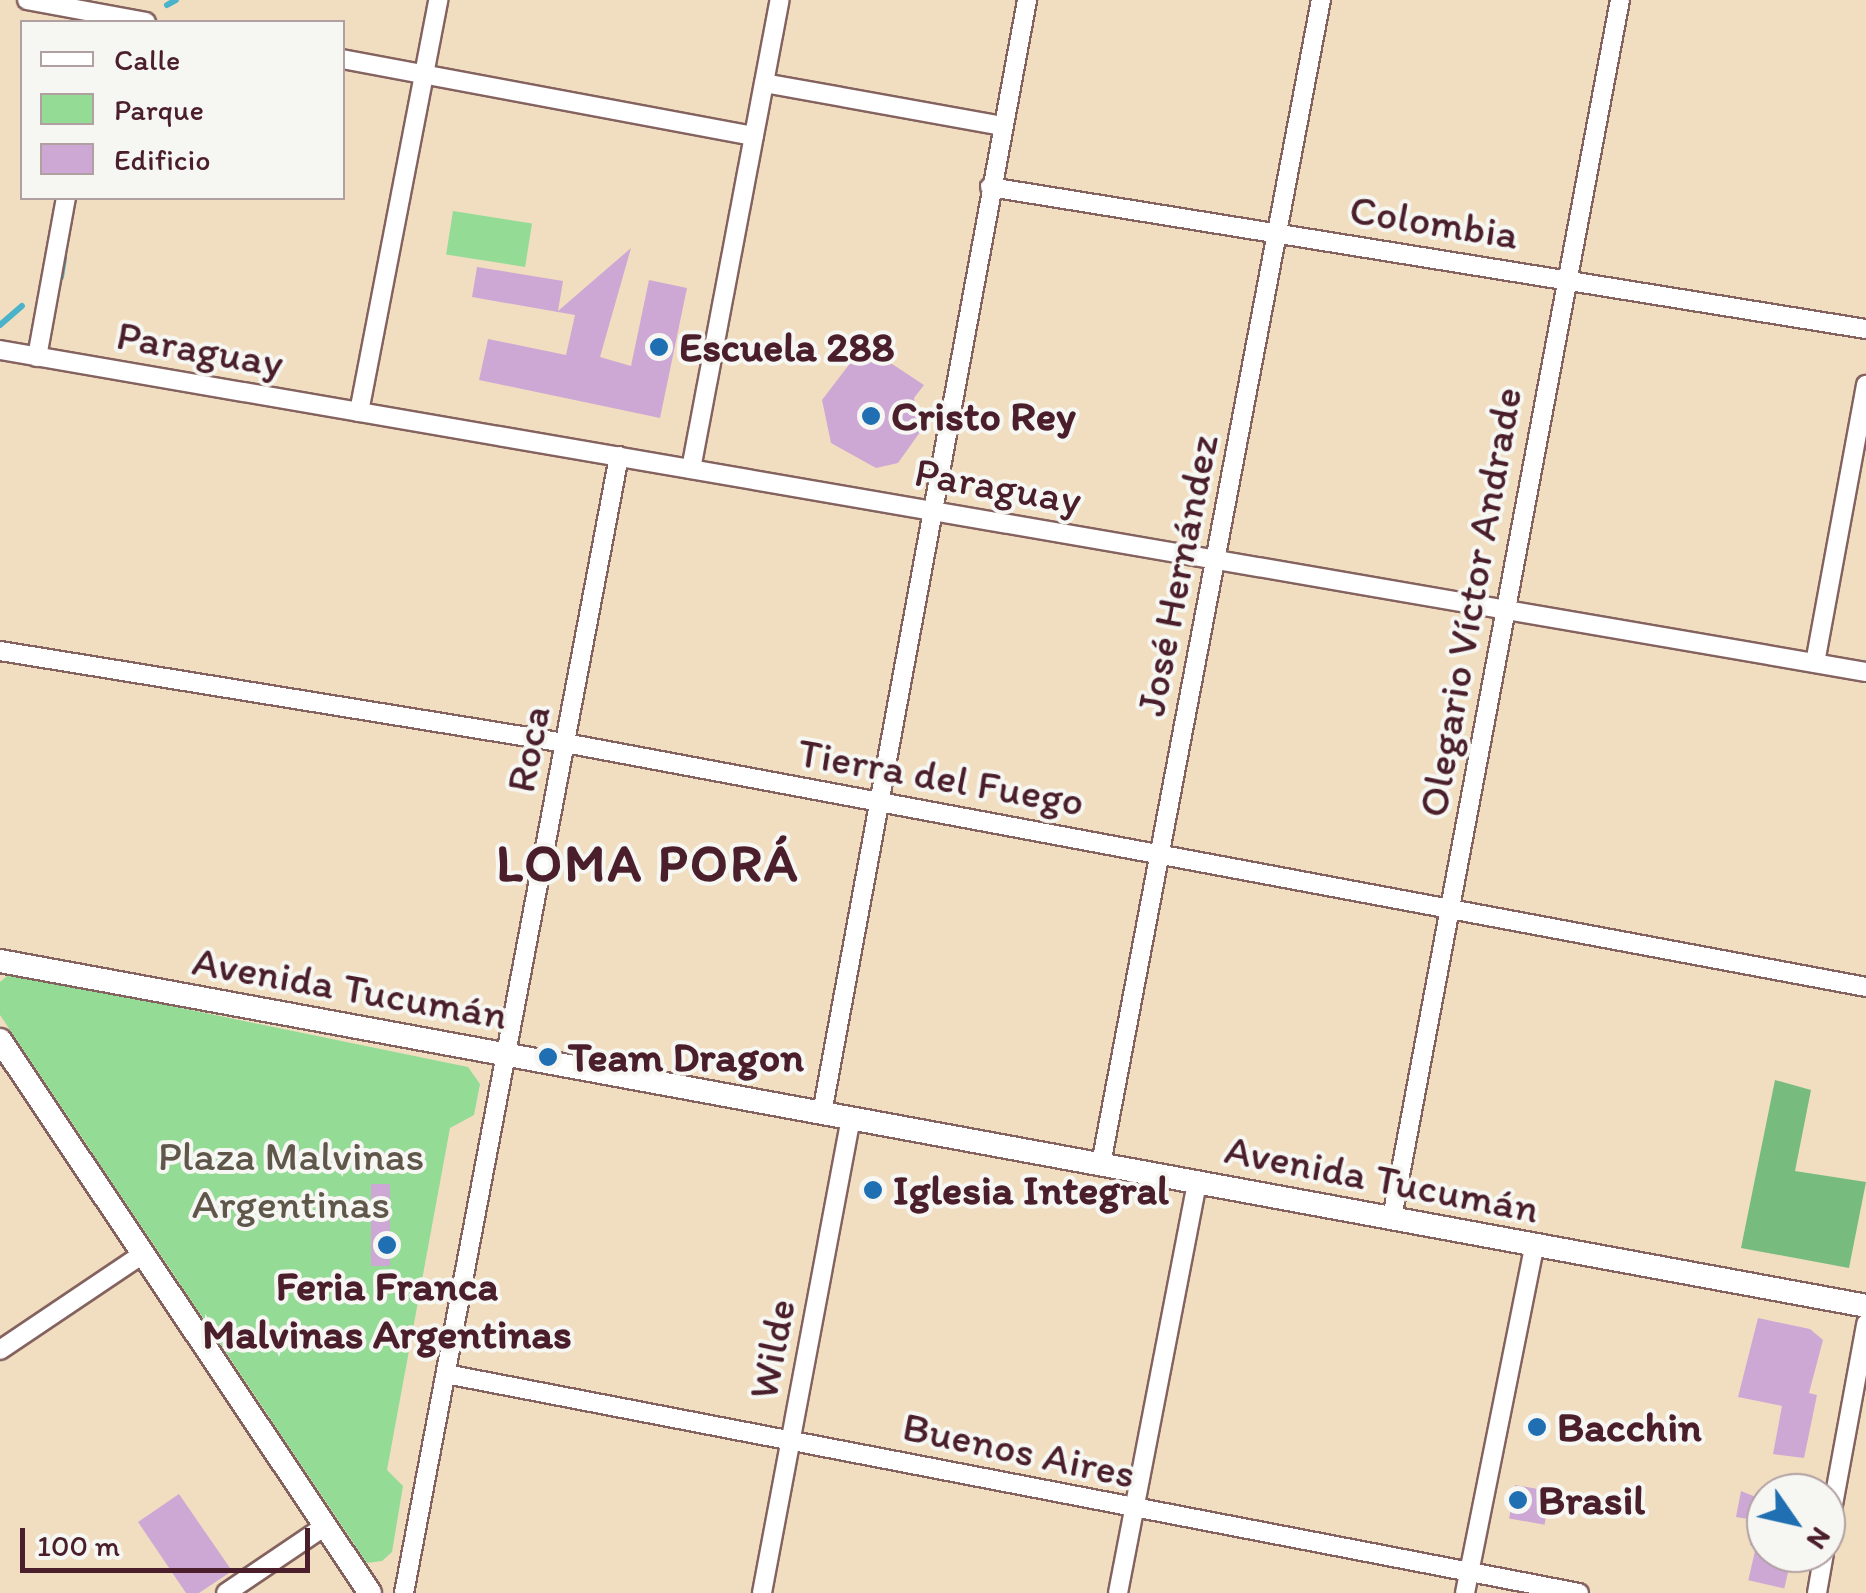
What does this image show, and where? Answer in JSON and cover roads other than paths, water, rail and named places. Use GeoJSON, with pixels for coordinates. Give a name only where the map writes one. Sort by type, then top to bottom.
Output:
{"type":"FeatureCollection","features":[{"type":"Feature","properties":{"kind":"main road","name":"Avenida Tucumán"},"geometry":{"type":"LineString","coordinates":[[0,961],[1866,1306]]}},
{"type":"Feature","properties":{"kind":"main road"},"geometry":{"type":"LineString","coordinates":[[0,1040],[370,1593]]}},
{"type":"Feature","properties":{"kind":"street"},"geometry":{"type":"LineString","coordinates":[[27,0],[136,20]]}},
{"type":"Feature","properties":{"kind":"street"},"geometry":{"type":"LineString","coordinates":[[359,412],[438,0]]}},
{"type":"Feature","properties":{"kind":"street"},"geometry":{"type":"LineString","coordinates":[[691,469],[780,0]]}},
{"type":"Feature","properties":{"kind":"street"},"geometry":{"type":"LineString","coordinates":[[822,1113],[1027,0]]}},
{"type":"Feature","properties":{"kind":"street","name":"José Hernández"},"geometry":{"type":"LineString","coordinates":[[1101,1164],[1321,0]]}},
{"type":"Feature","properties":{"kind":"street","name":"Olegario Víctor Andrade"},"geometry":{"type":"LineString","coordinates":[[1392,1218],[1507,608],[1564,277],[1620,0]]}},
{"type":"Feature","properties":{"kind":"street"},"geometry":{"type":"LineString","coordinates":[[345,60],[754,136]]}},
{"type":"Feature","properties":{"kind":"street"},"geometry":{"type":"LineString","coordinates":[[764,83],[1003,126]]}},
{"type":"Feature","properties":{"kind":"street","name":"Colombia"},"geometry":{"type":"LineString","coordinates":[[990,187],[1564,277],[1866,329]]}},
{"type":"Feature","properties":{"kind":"street"},"geometry":{"type":"LineString","coordinates":[[38,357],[66,200]]}},
{"type":"Feature","properties":{"kind":"street","name":"Paraguay"},"geometry":{"type":"LineString","coordinates":[[0,350],[1866,672]]}},
{"type":"Feature","properties":{"kind":"street"},"geometry":{"type":"LineString","coordinates":[[1815,664],[1866,385]]}},
{"type":"Feature","properties":{"kind":"street","name":"Roca"},"geometry":{"type":"LineString","coordinates":[[404,1593],[618,456]]}},
{"type":"Feature","properties":{"kind":"street","name":"Tierra del Fuego"},"geometry":{"type":"LineString","coordinates":[[0,652],[565,744],[1866,987]]}},
{"type":"Feature","properties":{"kind":"street","name":"Wilde"},"geometry":{"type":"LineString","coordinates":[[762,1593],[852,1118]]}},
{"type":"Feature","properties":{"kind":"street"},"geometry":{"type":"LineString","coordinates":[[1118,1593],[1197,1182]]}},
{"type":"Feature","properties":{"kind":"street"},"geometry":{"type":"LineString","coordinates":[[1466,1584],[1534,1247]]}},
{"type":"Feature","properties":{"kind":"street"},"geometry":{"type":"LineString","coordinates":[[0,1350],[143,1254]]}},
{"type":"Feature","properties":{"kind":"street"},"geometry":{"type":"LineString","coordinates":[[1839,1473],[1866,1324]]}},
{"type":"Feature","properties":{"kind":"street","name":"Buenos Aires"},"geometry":{"type":"LineString","coordinates":[[446,1374],[791,1438],[1466,1584],[1579,1593]]}},
{"type":"Feature","properties":{"kind":"street"},"geometry":{"type":"LineString","coordinates":[[226,1593],[325,1526]]}},
{"type":"Feature","properties":{"kind":"waterway"},"geometry":{"type":"LineString","coordinates":[[167,5],[176,0]]}},
{"type":"Feature","properties":{"kind":"waterway"},"geometry":{"type":"LineString","coordinates":[[61,277],[64,258]]}},
{"type":"Feature","properties":{"kind":"waterway"},"geometry":{"type":"LineString","coordinates":[[0,325],[22,306]]}},
{"type":"Feature","properties":{"kind":"place","name":"Escuela 288"},"geometry":{"type":"Point","coordinates":[659,347]}},
{"type":"Feature","properties":{"kind":"place","name":"Cristo Rey"},"geometry":{"type":"Point","coordinates":[871,416]}},
{"type":"Feature","properties":{"kind":"place","name":"Team Dragon"},"geometry":{"type":"Point","coordinates":[548,1057]}},
{"type":"Feature","properties":{"kind":"place","name":"Iglesia Integral"},"geometry":{"type":"Point","coordinates":[873,1190]}},
{"type":"Feature","properties":{"kind":"place","name":"Feria Franca Malvinas Argentinas"},"geometry":{"type":"Point","coordinates":[387,1245]}},
{"type":"Feature","properties":{"kind":"place","name":"Bacchin"},"geometry":{"type":"Point","coordinates":[1537,1427]}},
{"type":"Feature","properties":{"kind":"place","name":"Brasil"},"geometry":{"type":"Point","coordinates":[1518,1500]}},
{"type":"Feature","properties":{"kind":"district","name":"LOMA PORÁ"},"geometry":{"type":"Point","coordinates":[648,864]}},
{"type":"Feature","properties":{"kind":"park label","name":"Plaza Malvinas Argentinas"},"geometry":{"type":"Point","coordinates":[291,1180]}}]}
